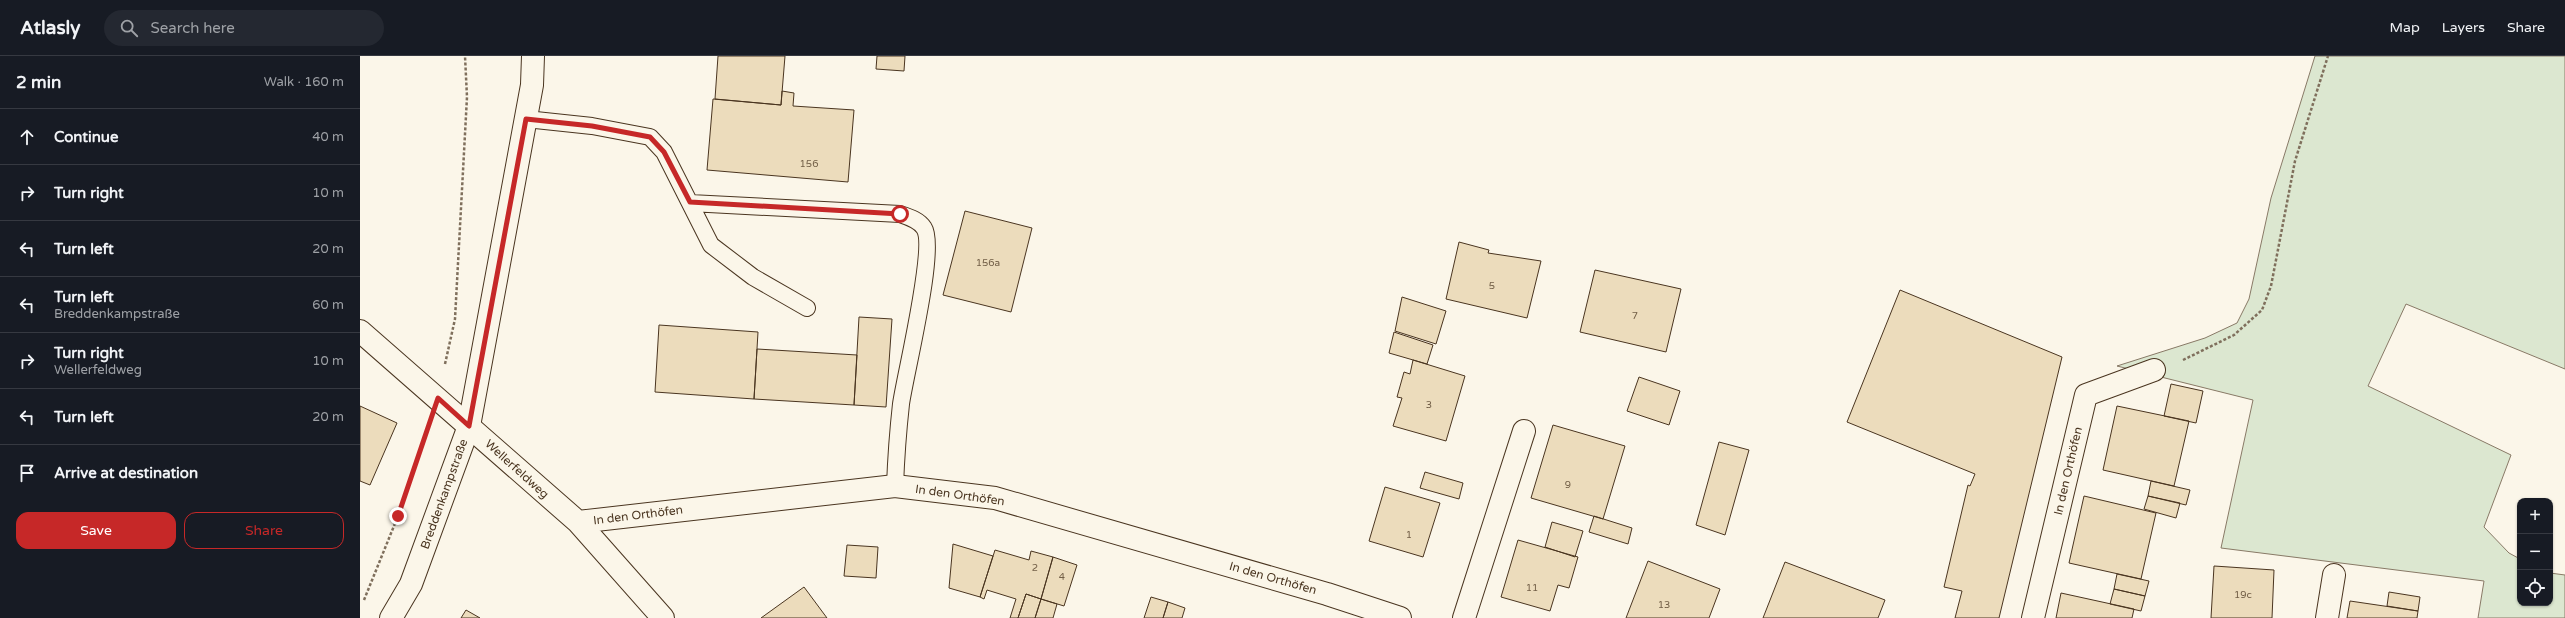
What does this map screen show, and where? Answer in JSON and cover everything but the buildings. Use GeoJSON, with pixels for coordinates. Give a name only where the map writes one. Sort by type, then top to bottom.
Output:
{"type":"FeatureCollection","features":[{"type":"Feature","properties":{"kind":"street","name":"Breddenkampstraße"},"geometry":{"type":"LineString","coordinates":[[391,618],[411,584],[469,426],[532,85],[533,56]]}},
{"type":"Feature","properties":{"kind":"street","name":"Wellerfeldweg"},"geometry":{"type":"LineString","coordinates":[[360,331],[578,522],[664,618]]}},
{"type":"Feature","properties":{"kind":"street","name":"In den Orthöfen"},"geometry":{"type":"LineString","coordinates":[[2033,618],[2086,395],[2154,370]]}},
{"type":"Feature","properties":{"kind":"street"},"geometry":{"type":"LineString","coordinates":[[1464,618],[1524,431]]}},
{"type":"Feature","properties":{"kind":"street","name":"In den Orthöfen"},"geometry":{"type":"LineString","coordinates":[[578,522],[895,486],[995,498],[1327,594],[1400,618]]}},
{"type":"Feature","properties":{"kind":"street"},"geometry":{"type":"LineString","coordinates":[[2327,618],[2334,575]]}},
{"type":"Feature","properties":{"kind":"lane"},"geometry":{"type":"LineString","coordinates":[[526,119],[592,126],[650,137],[664,152],[711,244],[754,277],[807,308]]}},
{"type":"Feature","properties":{"kind":"lane"},"geometry":{"type":"LineString","coordinates":[[690,202],[900,214],[914,219],[924,228],[928,243],[901,405],[895,486]]}},
{"type":"Feature","properties":{"kind":"path"},"geometry":{"type":"LineString","coordinates":[[363,602],[398,516],[438,398],[455,319],[467,97],[465,56]]}},
{"type":"Feature","properties":{"kind":"path"},"geometry":{"type":"LineString","coordinates":[[2154,370],[2184,360],[2234,336],[2262,310],[2271,286],[2295,161],[2328,56]]}},
{"type":"Feature","properties":{"kind":"green space"},"geometry":{"type":"Polygon","coordinates":[[[2315,56],[2565,56],[2565,369],[2406,304],[2368,386],[2511,455],[2484,527],[2509,553],[2517,557],[2517,606],[2553,606],[2553,573],[2565,575],[2565,618],[2478,618],[2484,581],[2221,548],[2253,400],[2117,366],[2205,338],[2237,323],[2249,299],[2271,198],[2315,56]]]}},
{"type":"Feature","properties":{"kind":"route"},"geometry":{"type":"LineString","coordinates":[[398,516],[438,398],[469,426],[526,119],[592,126],[650,137],[664,152],[686,191],[690,202],[875,214],[900,214]]}}]}
